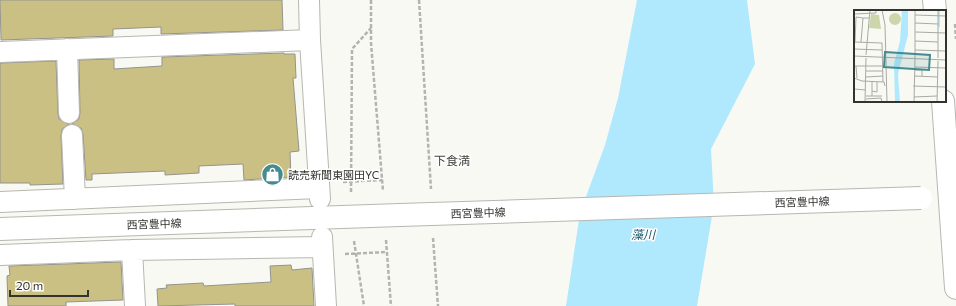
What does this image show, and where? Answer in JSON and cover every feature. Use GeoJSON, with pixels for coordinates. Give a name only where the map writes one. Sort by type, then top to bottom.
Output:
{"type":"FeatureCollection","features":[{"type":"Feature","properties":{"kind":"main road"},"geometry":{"type":"LineString","coordinates":[[934,0],[935,10]]}},
{"type":"Feature","properties":{"kind":"main road"},"geometry":{"type":"LineString","coordinates":[[943,102],[953,196],[956,288]]}},
{"type":"Feature","properties":{"kind":"main road","name":"西宮豊中線"},"geometry":{"type":"LineString","coordinates":[[0,229],[953,196]]}},
{"type":"Feature","properties":{"kind":"street"},"geometry":{"type":"LineString","coordinates":[[0,202],[319,194],[309,0]]}},
{"type":"Feature","properties":{"kind":"street"},"geometry":{"type":"LineString","coordinates":[[0,52],[310,40]]}},
{"type":"Feature","properties":{"kind":"street"},"geometry":{"type":"LineString","coordinates":[[67,49],[69,113]]}},
{"type":"Feature","properties":{"kind":"street"},"geometry":{"type":"LineString","coordinates":[[72,135],[75,199]]}},
{"type":"Feature","properties":{"kind":"street"},"geometry":{"type":"LineString","coordinates":[[0,255],[322,242],[326,306]]}},
{"type":"Feature","properties":{"kind":"street"},"geometry":{"type":"LineString","coordinates":[[132,250],[135,306]]}},
{"type":"Feature","properties":{"kind":"path"},"geometry":{"type":"LineString","coordinates":[[371,0],[371,27],[383,195]]}},
{"type":"Feature","properties":{"kind":"path"},"geometry":{"type":"LineString","coordinates":[[419,0],[431,197]]}},
{"type":"Feature","properties":{"kind":"path"},"geometry":{"type":"LineString","coordinates":[[352,196],[352,49],[371,27]]}},
{"type":"Feature","properties":{"kind":"path"},"geometry":{"type":"LineString","coordinates":[[351,182],[382,180]]}},
{"type":"Feature","properties":{"kind":"path"},"geometry":{"type":"LineString","coordinates":[[433,230],[438,306]]}},
{"type":"Feature","properties":{"kind":"path"},"geometry":{"type":"LineString","coordinates":[[353,236],[364,306]]}},
{"type":"Feature","properties":{"kind":"path"},"geometry":{"type":"LineString","coordinates":[[386,238],[391,306]]}},
{"type":"Feature","properties":{"kind":"path"},"geometry":{"type":"LineString","coordinates":[[356,254],[387,252]]}},
{"type":"Feature","properties":{"kind":"water","name":"藻川"},"geometry":{"type":"Polygon","coordinates":[[[637,0],[747,0],[755,64],[711,149],[714,204],[697,306],[566,306],[580,213],[605,145],[618,98],[637,0]]]}},
{"type":"Feature","properties":{"kind":"building"},"geometry":{"type":"Polygon","coordinates":[[[0,0],[282,0],[283,30],[161,34],[161,27],[113,29],[113,36],[1,40],[0,0]]]}},
{"type":"Feature","properties":{"kind":"building"},"geometry":{"type":"Polygon","coordinates":[[[284,53],[295,54],[296,78],[293,78],[299,151],[290,152],[291,177],[244,180],[243,164],[199,166],[199,173],[165,175],[165,171],[92,174],[92,180],[86,180],[83,134],[81,128],[72,124],[79,119],[80,113],[79,60],[114,59],[114,69],[162,66],[162,57],[284,53]]]}},
{"type":"Feature","properties":{"kind":"building"},"geometry":{"type":"Polygon","coordinates":[[[56,61],[59,119],[69,124],[62,129],[61,136],[63,184],[30,185],[30,183],[0,183],[0,63],[56,61]]]}},
{"type":"Feature","properties":{"kind":"building"},"geometry":{"type":"Polygon","coordinates":[[[121,262],[123,300],[66,302],[66,306],[8,306],[7,276],[10,275],[9,266],[121,262]]]}},
{"type":"Feature","properties":{"kind":"building"},"geometry":{"type":"Polygon","coordinates":[[[291,265],[292,270],[312,268],[314,306],[235,306],[235,304],[158,306],[157,289],[167,288],[166,285],[203,283],[204,286],[271,282],[270,266],[291,265]]]}},
{"type":"Feature","properties":{"kind":"place","name":"読売新聞東園田YC"},"geometry":{"type":"Point","coordinates":[273,175]}},
{"type":"Feature","properties":{"kind":"district","name":"下食満"},"geometry":{"type":"Point","coordinates":[452,161]}}]}
